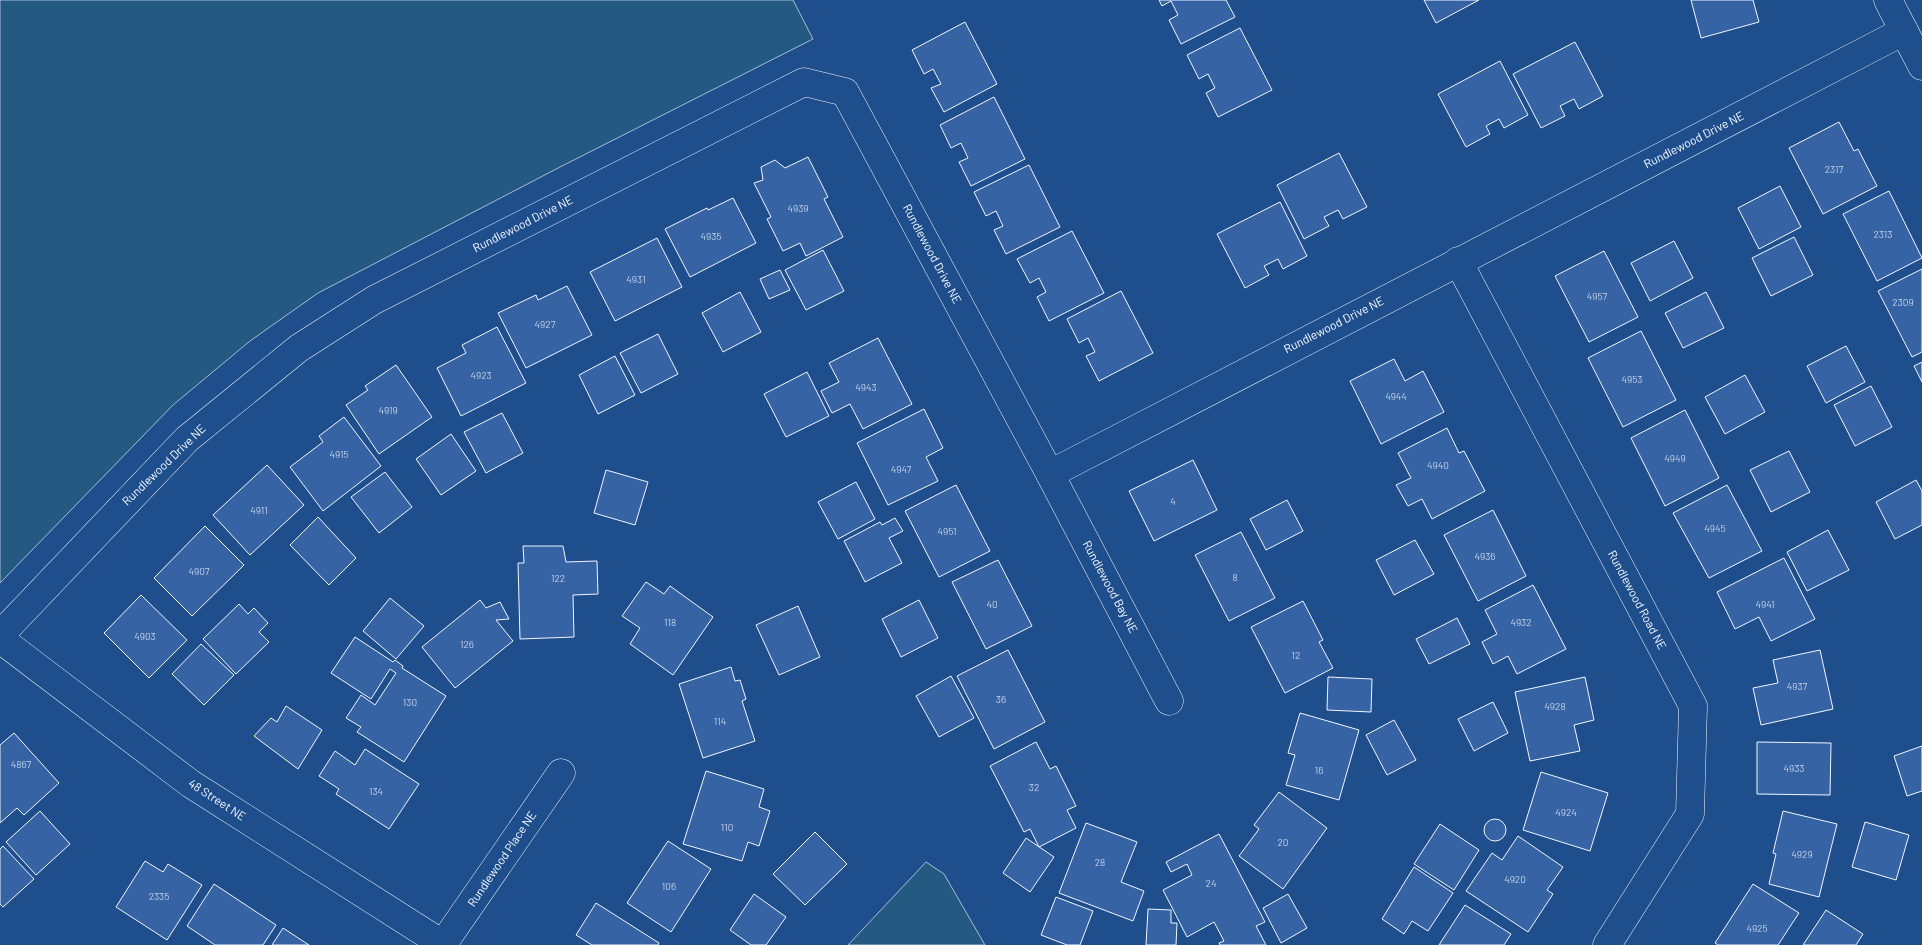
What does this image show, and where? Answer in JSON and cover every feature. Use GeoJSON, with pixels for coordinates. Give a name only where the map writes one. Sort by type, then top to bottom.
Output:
{"type":"FeatureCollection","features":[{"type":"Feature","properties":{"kind":"street"},"geometry":{"type":"LineString","coordinates":[[1888,0],[1922,66]]}},
{"type":"Feature","properties":{"kind":"street","name":"Rundlewood Drive NE"},"geometry":{"type":"LineString","coordinates":[[0,635],[187,439],[299,348],[374,300],[804,82],[845,92],[1050,474],[1904,31]]}},
{"type":"Feature","properties":{"kind":"street","name":"Rundlewood Road NE"},"geometry":{"type":"LineString","coordinates":[[1458,261],[1693,706],[1690,814],[1607,945]]}},
{"type":"Feature","properties":{"kind":"street","name":"Rundlewood Bay NE"},"geometry":{"type":"LineString","coordinates":[[1050,474],[1169,701]]}},
{"type":"Feature","properties":{"kind":"street","name":"48 Street NE"},"geometry":{"type":"LineString","coordinates":[[0,639],[191,784],[444,945]]}},
{"type":"Feature","properties":{"kind":"street","name":"Rundlewood Place NE"},"geometry":{"type":"LineString","coordinates":[[444,945],[561,773]]}},
{"type":"Feature","properties":{"kind":"shaded area"},"geometry":{"type":"Polygon","coordinates":[[[0,0],[793,0],[813,39],[562,166],[318,293],[250,341],[173,405],[0,583],[0,0]]]}},
{"type":"Feature","properties":{"kind":"shaded area"},"geometry":{"type":"Polygon","coordinates":[[[926,862],[944,874],[985,945],[848,945],[926,862]]]}},
{"type":"Feature","properties":{"kind":"building"},"geometry":{"type":"Polygon","coordinates":[[[1159,0],[1226,0],[1235,17],[1181,44],[1169,20],[1178,15],[1171,1],[1162,6],[1159,0]]]}},
{"type":"Feature","properties":{"kind":"building"},"geometry":{"type":"Polygon","coordinates":[[[1424,0],[1479,0],[1436,23],[1424,0]]]}},
{"type":"Feature","properties":{"kind":"building"},"geometry":{"type":"Polygon","coordinates":[[[1691,0],[1753,0],[1759,22],[1701,38],[1691,0]]]}},
{"type":"Feature","properties":{"kind":"building"},"geometry":{"type":"Polygon","coordinates":[[[965,22],[997,84],[944,112],[931,88],[941,84],[933,69],[924,74],[912,50],[965,22]]]}},
{"type":"Feature","properties":{"kind":"building"},"geometry":{"type":"Polygon","coordinates":[[[1240,28],[1272,90],[1218,117],[1206,93],[1215,88],[1208,74],[1199,79],[1187,55],[1240,28]]]}},
{"type":"Feature","properties":{"kind":"building"},"geometry":{"type":"Polygon","coordinates":[[[1575,42],[1603,96],[1579,109],[1574,99],[1560,106],[1565,116],[1541,128],[1513,74],[1575,42]]]}},
{"type":"Feature","properties":{"kind":"building"},"geometry":{"type":"Polygon","coordinates":[[[1500,61],[1528,115],[1504,128],[1499,119],[1486,126],[1490,134],[1466,147],[1438,94],[1500,61]]]}},
{"type":"Feature","properties":{"kind":"building"},"geometry":{"type":"Polygon","coordinates":[[[994,97],[1025,159],[971,186],[959,162],[968,158],[961,143],[951,148],[940,125],[994,97]]]}},
{"type":"Feature","properties":{"kind":"building"},"geometry":{"type":"Polygon","coordinates":[[[1839,122],[1854,151],[1858,149],[1877,186],[1823,214],[1789,148],[1839,122]]]}},
{"type":"Feature","properties":{"kind":"building"},"geometry":{"type":"Polygon","coordinates":[[[1339,153],[1367,207],[1343,219],[1338,210],[1324,217],[1329,226],[1304,239],[1277,185],[1339,153]]]}},
{"type":"Feature","properties":{"kind":"building"},"geometry":{"type":"Polygon","coordinates":[[[808,157],[828,197],[824,199],[843,237],[806,256],[800,243],[783,251],[767,219],[771,217],[754,183],[763,180],[761,167],[775,160],[785,168],[808,157]]]}},
{"type":"Feature","properties":{"kind":"building"},"geometry":{"type":"Polygon","coordinates":[[[1029,165],[1060,227],[1006,254],[994,230],[1003,226],[996,211],[986,216],[974,192],[1029,165]]]}},
{"type":"Feature","properties":{"kind":"building"},"geometry":{"type":"Polygon","coordinates":[[[1780,186],[1801,227],[1759,249],[1738,208],[1780,186]]]}},
{"type":"Feature","properties":{"kind":"building"},"geometry":{"type":"Polygon","coordinates":[[[1889,191],[1922,258],[1877,281],[1843,214],[1889,191]]]}},
{"type":"Feature","properties":{"kind":"building"},"geometry":{"type":"Polygon","coordinates":[[[733,198],[756,243],[690,277],[665,229],[707,208],[708,210],[733,198]]]}},
{"type":"Feature","properties":{"kind":"building"},"geometry":{"type":"Polygon","coordinates":[[[1280,202],[1307,256],[1283,269],[1278,259],[1264,266],[1269,275],[1245,288],[1217,234],[1280,202]]]}},
{"type":"Feature","properties":{"kind":"building"},"geometry":{"type":"Polygon","coordinates":[[[1072,231],[1104,293],[1049,321],[1037,297],[1046,292],[1039,278],[1030,283],[1017,259],[1072,231]]]}},
{"type":"Feature","properties":{"kind":"building"},"geometry":{"type":"Polygon","coordinates":[[[1794,237],[1813,275],[1771,296],[1752,258],[1794,237]]]}},
{"type":"Feature","properties":{"kind":"building"},"geometry":{"type":"Polygon","coordinates":[[[657,238],[682,287],[615,321],[590,272],[657,238]]]}},
{"type":"Feature","properties":{"kind":"building"},"geometry":{"type":"Polygon","coordinates":[[[1674,241],[1693,278],[1650,301],[1631,263],[1674,241]]]}},
{"type":"Feature","properties":{"kind":"building"},"geometry":{"type":"Polygon","coordinates":[[[823,250],[844,291],[806,310],[785,270],[823,250]]]}},
{"type":"Feature","properties":{"kind":"building"},"geometry":{"type":"Polygon","coordinates":[[[1604,251],[1638,317],[1589,342],[1555,276],[1604,251]]]}},
{"type":"Feature","properties":{"kind":"building"},"geometry":{"type":"Polygon","coordinates":[[[1922,269],[1922,352],[1912,357],[1878,291],[1922,269]]]}},
{"type":"Feature","properties":{"kind":"building"},"geometry":{"type":"Polygon","coordinates":[[[780,270],[790,290],[769,299],[760,279],[780,270]]]}},
{"type":"Feature","properties":{"kind":"building"},"geometry":{"type":"Polygon","coordinates":[[[567,286],[592,335],[526,368],[498,313],[536,295],[538,300],[567,286]]]}},
{"type":"Feature","properties":{"kind":"building"},"geometry":{"type":"Polygon","coordinates":[[[1121,291],[1153,353],[1099,381],[1086,356],[1095,352],[1088,338],[1079,343],[1067,319],[1121,291]]]}},
{"type":"Feature","properties":{"kind":"building"},"geometry":{"type":"Polygon","coordinates":[[[740,292],[761,332],[723,352],[702,313],[740,292]]]}},
{"type":"Feature","properties":{"kind":"building"},"geometry":{"type":"Polygon","coordinates":[[[1706,292],[1724,328],[1683,348],[1665,313],[1706,292]]]}},
{"type":"Feature","properties":{"kind":"building"},"geometry":{"type":"Polygon","coordinates":[[[497,327],[526,383],[461,416],[437,368],[466,353],[462,345],[497,327]]]}},
{"type":"Feature","properties":{"kind":"building"},"geometry":{"type":"Polygon","coordinates":[[[1641,331],[1676,400],[1623,427],[1588,358],[1641,331]]]}},
{"type":"Feature","properties":{"kind":"building"},"geometry":{"type":"Polygon","coordinates":[[[658,334],[678,374],[641,393],[620,353],[658,334]]]}},
{"type":"Feature","properties":{"kind":"building"},"geometry":{"type":"Polygon","coordinates":[[[878,338],[912,404],[863,429],[850,404],[832,413],[821,391],[839,382],[829,363],[878,338]]]}},
{"type":"Feature","properties":{"kind":"building"},"geometry":{"type":"Polygon","coordinates":[[[1846,346],[1865,382],[1826,403],[1807,366],[1846,346]]]}},
{"type":"Feature","properties":{"kind":"building"},"geometry":{"type":"Polygon","coordinates":[[[615,356],[635,395],[598,414],[579,375],[615,356]]]}},
{"type":"Feature","properties":{"kind":"building"},"geometry":{"type":"Polygon","coordinates":[[[1394,359],[1405,381],[1423,371],[1444,412],[1381,444],[1350,381],[1394,359]]]}},
{"type":"Feature","properties":{"kind":"building"},"geometry":{"type":"Polygon","coordinates":[[[1922,362],[1922,382],[1914,366],[1922,362]]]}},
{"type":"Feature","properties":{"kind":"building"},"geometry":{"type":"Polygon","coordinates":[[[396,365],[432,417],[379,454],[346,405],[368,390],[365,386],[396,365]]]}},
{"type":"Feature","properties":{"kind":"building"},"geometry":{"type":"Polygon","coordinates":[[[807,372],[829,416],[786,437],[764,394],[807,372]]]}},
{"type":"Feature","properties":{"kind":"building"},"geometry":{"type":"Polygon","coordinates":[[[1745,375],[1765,412],[1725,434],[1705,397],[1745,375]]]}},
{"type":"Feature","properties":{"kind":"building"},"geometry":{"type":"Polygon","coordinates":[[[1871,386],[1892,427],[1855,446],[1834,405],[1871,386]]]}},
{"type":"Feature","properties":{"kind":"building"},"geometry":{"type":"Polygon","coordinates":[[[924,409],[943,448],[926,457],[938,481],[888,505],[857,443],[924,409]]]}},
{"type":"Feature","properties":{"kind":"building"},"geometry":{"type":"Polygon","coordinates":[[[1685,410],[1719,478],[1665,506],[1631,438],[1685,410]]]}},
{"type":"Feature","properties":{"kind":"building"},"geometry":{"type":"Polygon","coordinates":[[[502,413],[523,453],[486,473],[464,432],[502,413]]]}},
{"type":"Feature","properties":{"kind":"building"},"geometry":{"type":"Polygon","coordinates":[[[344,417],[381,466],[323,511],[290,467],[323,442],[319,436],[344,417]]]}},
{"type":"Feature","properties":{"kind":"building"},"geometry":{"type":"Polygon","coordinates":[[[1447,428],[1459,453],[1464,451],[1485,491],[1432,519],[1422,499],[1408,506],[1396,485],[1411,478],[1398,453],[1447,428]]]}},
{"type":"Feature","properties":{"kind":"building"},"geometry":{"type":"Polygon","coordinates":[[[451,434],[476,471],[441,495],[416,459],[451,434]]]}},
{"type":"Feature","properties":{"kind":"building"},"geometry":{"type":"Polygon","coordinates":[[[1789,451],[1810,492],[1771,512],[1750,470],[1789,451]]]}},
{"type":"Feature","properties":{"kind":"building"},"geometry":{"type":"Polygon","coordinates":[[[1193,460],[1217,510],[1154,541],[1129,491],[1193,460]]]}},
{"type":"Feature","properties":{"kind":"building"},"geometry":{"type":"Polygon","coordinates":[[[267,465],[304,505],[250,555],[213,515],[267,465]]]}},
{"type":"Feature","properties":{"kind":"building"},"geometry":{"type":"Polygon","coordinates":[[[606,470],[648,482],[635,525],[594,513],[606,470]]]}},
{"type":"Feature","properties":{"kind":"building"},"geometry":{"type":"Polygon","coordinates":[[[385,472],[412,507],[379,533],[351,497],[385,472]]]}},
{"type":"Feature","properties":{"kind":"building"},"geometry":{"type":"Polygon","coordinates":[[[1916,480],[1922,491],[1922,525],[1895,539],[1876,502],[1916,480]]]}},
{"type":"Feature","properties":{"kind":"building"},"geometry":{"type":"Polygon","coordinates":[[[856,482],[875,519],[838,539],[818,502],[856,482]]]}},
{"type":"Feature","properties":{"kind":"building"},"geometry":{"type":"Polygon","coordinates":[[[956,485],[990,551],[939,577],[905,511],[956,485]]]}},
{"type":"Feature","properties":{"kind":"building"},"geometry":{"type":"Polygon","coordinates":[[[1727,485],[1762,551],[1709,578],[1673,513],[1727,485]]]}},
{"type":"Feature","properties":{"kind":"building"},"geometry":{"type":"Polygon","coordinates":[[[1287,500],[1303,531],[1266,550],[1250,519],[1287,500]]]}},
{"type":"Feature","properties":{"kind":"building"},"geometry":{"type":"Polygon","coordinates":[[[1493,510],[1526,576],[1478,601],[1444,535],[1493,510]]]}},
{"type":"Feature","properties":{"kind":"building"},"geometry":{"type":"Polygon","coordinates":[[[318,517],[356,558],[329,585],[290,545],[318,517]]]}},
{"type":"Feature","properties":{"kind":"building"},"geometry":{"type":"Polygon","coordinates":[[[895,518],[903,531],[889,538],[902,563],[865,582],[844,541],[880,522],[882,525],[895,518]]]}},
{"type":"Feature","properties":{"kind":"building"},"geometry":{"type":"Polygon","coordinates":[[[205,526],[244,565],[192,616],[154,578],[205,526]]]}},
{"type":"Feature","properties":{"kind":"building"},"geometry":{"type":"Polygon","coordinates":[[[1828,530],[1849,570],[1807,591],[1787,552],[1828,530]]]}},
{"type":"Feature","properties":{"kind":"building"},"geometry":{"type":"Polygon","coordinates":[[[1241,532],[1275,598],[1229,621],[1195,555],[1241,532]]]}},
{"type":"Feature","properties":{"kind":"building"},"geometry":{"type":"Polygon","coordinates":[[[1415,540],[1434,574],[1394,595],[1376,560],[1415,540]]]}},
{"type":"Feature","properties":{"kind":"building"},"geometry":{"type":"Polygon","coordinates":[[[523,546],[563,546],[566,562],[597,561],[598,594],[573,595],[574,637],[520,639],[518,563],[524,563],[523,546]]]}},
{"type":"Feature","properties":{"kind":"building"},"geometry":{"type":"Polygon","coordinates":[[[1784,558],[1815,619],[1771,641],[1759,617],[1735,629],[1717,592],[1784,558]]]}},
{"type":"Feature","properties":{"kind":"building"},"geometry":{"type":"Polygon","coordinates":[[[998,560],[1032,626],[986,649],[952,582],[998,560]]]}},
{"type":"Feature","properties":{"kind":"building"},"geometry":{"type":"Polygon","coordinates":[[[646,582],[664,594],[670,586],[713,617],[673,675],[630,644],[640,628],[622,616],[646,582]]]}},
{"type":"Feature","properties":{"kind":"building"},"geometry":{"type":"Polygon","coordinates":[[[1533,585],[1566,649],[1517,674],[1508,656],[1493,664],[1482,642],[1497,634],[1485,610],[1533,585]]]}},
{"type":"Feature","properties":{"kind":"building"},"geometry":{"type":"Polygon","coordinates":[[[141,595],[187,640],[149,678],[104,633],[141,595]]]}},
{"type":"Feature","properties":{"kind":"building"},"geometry":{"type":"Polygon","coordinates":[[[390,598],[424,626],[396,659],[363,631],[390,598]]]}},
{"type":"Feature","properties":{"kind":"building"},"geometry":{"type":"Polygon","coordinates":[[[480,600],[486,608],[500,602],[509,619],[496,620],[513,641],[455,688],[422,647],[480,600]]]}},
{"type":"Feature","properties":{"kind":"building"},"geometry":{"type":"Polygon","coordinates":[[[919,600],[938,638],[901,657],[882,619],[919,600]]]}},
{"type":"Feature","properties":{"kind":"building"},"geometry":{"type":"Polygon","coordinates":[[[1303,601],[1323,640],[1319,642],[1333,668],[1285,693],[1251,627],[1303,601]]]}},
{"type":"Feature","properties":{"kind":"building"},"geometry":{"type":"Polygon","coordinates":[[[239,604],[248,614],[254,608],[268,623],[259,632],[269,642],[236,674],[203,639],[239,604]]]}},
{"type":"Feature","properties":{"kind":"building"},"geometry":{"type":"Polygon","coordinates":[[[798,606],[820,657],[779,675],[756,625],[798,606]]]}},
{"type":"Feature","properties":{"kind":"building"},"geometry":{"type":"Polygon","coordinates":[[[1457,618],[1470,644],[1429,664],[1416,639],[1457,618]]]}},
{"type":"Feature","properties":{"kind":"building"},"geometry":{"type":"Polygon","coordinates":[[[355,637],[393,662],[395,660],[403,666],[402,668],[446,696],[404,762],[357,732],[361,727],[346,718],[361,695],[375,705],[396,673],[390,669],[371,699],[331,673],[355,637]]]}},
{"type":"Feature","properties":{"kind":"building"},"geometry":{"type":"Polygon","coordinates":[[[201,644],[234,675],[204,705],[172,674],[201,644]]]}},
{"type":"Feature","properties":{"kind":"building"},"geometry":{"type":"Polygon","coordinates":[[[1008,650],[1045,722],[994,749],[957,676],[1008,650]]]}},
{"type":"Feature","properties":{"kind":"building"},"geometry":{"type":"Polygon","coordinates":[[[1820,650],[1833,709],[1761,725],[1753,688],[1778,683],[1773,660],[1820,650]]]}},
{"type":"Feature","properties":{"kind":"building"},"geometry":{"type":"Polygon","coordinates":[[[731,667],[735,681],[740,680],[746,699],[742,701],[755,741],[703,758],[679,684],[731,667]]]}},
{"type":"Feature","properties":{"kind":"building"},"geometry":{"type":"Polygon","coordinates":[[[951,676],[974,718],[939,737],[916,696],[951,676]]]}},
{"type":"Feature","properties":{"kind":"building"},"geometry":{"type":"Polygon","coordinates":[[[1328,677],[1372,679],[1371,712],[1327,710],[1328,677]]]}},
{"type":"Feature","properties":{"kind":"building"},"geometry":{"type":"Polygon","coordinates":[[[1585,677],[1594,720],[1574,725],[1580,751],[1530,761],[1515,692],[1585,677]]]}},
{"type":"Feature","properties":{"kind":"building"},"geometry":{"type":"Polygon","coordinates":[[[1493,702],[1508,733],[1474,751],[1458,719],[1493,702]]]}},
{"type":"Feature","properties":{"kind":"building"},"geometry":{"type":"Polygon","coordinates":[[[286,706],[322,730],[298,769],[254,736],[271,718],[277,722],[286,706]]]}},
{"type":"Feature","properties":{"kind":"building"},"geometry":{"type":"Polygon","coordinates":[[[1300,713],[1359,730],[1339,800],[1286,785],[1295,755],[1288,753],[1300,713]]]}},
{"type":"Feature","properties":{"kind":"building"},"geometry":{"type":"Polygon","coordinates":[[[1394,720],[1416,760],[1387,775],[1366,735],[1394,720]]]}},
{"type":"Feature","properties":{"kind":"building"},"geometry":{"type":"Polygon","coordinates":[[[14,733],[59,783],[24,815],[17,808],[0,823],[0,745],[14,733]]]}},
{"type":"Feature","properties":{"kind":"building"},"geometry":{"type":"Polygon","coordinates":[[[1036,742],[1050,769],[1056,766],[1076,806],[1067,810],[1076,828],[1039,847],[1030,829],[1024,832],[990,766],[1036,742]]]}},
{"type":"Feature","properties":{"kind":"building"},"geometry":{"type":"Polygon","coordinates":[[[1757,742],[1831,743],[1830,795],[1757,794],[1757,742]]]}},
{"type":"Feature","properties":{"kind":"building"},"geometry":{"type":"Polygon","coordinates":[[[1922,746],[1922,791],[1907,796],[1894,756],[1922,746]]]}},
{"type":"Feature","properties":{"kind":"building"},"geometry":{"type":"Polygon","coordinates":[[[365,749],[419,784],[389,829],[336,794],[339,789],[319,776],[335,751],[355,765],[365,749]]]}},
{"type":"Feature","properties":{"kind":"building"},"geometry":{"type":"Polygon","coordinates":[[[706,771],[764,789],[759,807],[770,811],[759,846],[748,842],[742,861],[683,844],[706,771]]]}},
{"type":"Feature","properties":{"kind":"building"},"geometry":{"type":"Polygon","coordinates":[[[1541,772],[1608,793],[1590,851],[1523,830],[1541,772]]]}},
{"type":"Feature","properties":{"kind":"building"},"geometry":{"type":"Polygon","coordinates":[[[1279,792],[1327,828],[1283,889],[1239,856],[1259,829],[1254,825],[1279,792]]]}},
{"type":"Feature","properties":{"kind":"building"},"geometry":{"type":"Polygon","coordinates":[[[40,811],[70,844],[36,875],[6,842],[40,811]]]}},
{"type":"Feature","properties":{"kind":"building"},"geometry":{"type":"Polygon","coordinates":[[[1783,811],[1837,824],[1819,897],[1769,884],[1776,854],[1773,853],[1783,811]]]}},
{"type":"Feature","properties":{"kind":"building"},"geometry":{"type":"Polygon","coordinates":[[[1495,819],[1505,826],[1506,830],[1499,840],[1495,841],[1485,834],[1484,830],[1491,820],[1495,819]]]}},
{"type":"Feature","properties":{"kind":"building"},"geometry":{"type":"Polygon","coordinates":[[[1865,822],[1909,835],[1896,880],[1852,867],[1865,822]]]}},
{"type":"Feature","properties":{"kind":"building"},"geometry":{"type":"Polygon","coordinates":[[[1086,823],[1137,842],[1121,882],[1144,891],[1133,921],[1059,893],[1086,823]]]}},
{"type":"Feature","properties":{"kind":"building"},"geometry":{"type":"Polygon","coordinates":[[[1440,824],[1479,850],[1454,890],[1414,864],[1440,824]]]}},
{"type":"Feature","properties":{"kind":"building"},"geometry":{"type":"Polygon","coordinates":[[[815,832],[847,864],[805,905],[773,874],[815,832]]]}},
{"type":"Feature","properties":{"kind":"building"},"geometry":{"type":"Polygon","coordinates":[[[1219,834],[1265,922],[1256,926],[1266,945],[1220,945],[1219,943],[1224,941],[1214,922],[1187,937],[1163,890],[1192,875],[1187,864],[1171,872],[1166,862],[1219,834]]]}},
{"type":"Feature","properties":{"kind":"building"},"geometry":{"type":"Polygon","coordinates":[[[1518,836],[1563,867],[1547,890],[1553,894],[1528,932],[1466,891],[1492,853],[1502,860],[1518,836]]]}},
{"type":"Feature","properties":{"kind":"building"},"geometry":{"type":"Polygon","coordinates":[[[1026,838],[1054,857],[1030,892],[1003,873],[1026,838]]]}},
{"type":"Feature","properties":{"kind":"building"},"geometry":{"type":"Polygon","coordinates":[[[668,841],[711,869],[671,932],[627,903],[668,841]]]}},
{"type":"Feature","properties":{"kind":"building"},"geometry":{"type":"Polygon","coordinates":[[[3,846],[34,879],[3,907],[0,904],[0,849],[3,846]]]}},
{"type":"Feature","properties":{"kind":"building"},"geometry":{"type":"Polygon","coordinates":[[[145,861],[163,872],[168,864],[202,885],[167,940],[116,907],[145,861]]]}},
{"type":"Feature","properties":{"kind":"building"},"geometry":{"type":"Polygon","coordinates":[[[1414,867],[1453,893],[1428,931],[1412,921],[1404,934],[1382,919],[1414,867]]]}},
{"type":"Feature","properties":{"kind":"building"},"geometry":{"type":"Polygon","coordinates":[[[214,884],[276,925],[263,945],[215,945],[187,926],[214,884]]]}},
{"type":"Feature","properties":{"kind":"building"},"geometry":{"type":"Polygon","coordinates":[[[1753,884],[1799,913],[1778,945],[1718,945],[1715,943],[1753,884]]]}},
{"type":"Feature","properties":{"kind":"building"},"geometry":{"type":"Polygon","coordinates":[[[754,894],[786,917],[766,945],[751,945],[730,930],[754,894]]]}},
{"type":"Feature","properties":{"kind":"building"},"geometry":{"type":"Polygon","coordinates":[[[1288,894],[1307,928],[1281,943],[1263,908],[1288,894]]]}},
{"type":"Feature","properties":{"kind":"building"},"geometry":{"type":"Polygon","coordinates":[[[1056,897],[1093,911],[1080,945],[1067,945],[1041,935],[1056,897]]]}},
{"type":"Feature","properties":{"kind":"building"},"geometry":{"type":"Polygon","coordinates":[[[596,903],[659,943],[658,945],[592,945],[576,935],[596,903]]]}},
{"type":"Feature","properties":{"kind":"building"},"geometry":{"type":"Polygon","coordinates":[[[1465,905],[1511,934],[1504,945],[1439,945],[1465,905]]]}},
{"type":"Feature","properties":{"kind":"building"},"geometry":{"type":"Polygon","coordinates":[[[1148,909],[1171,910],[1171,923],[1177,923],[1176,945],[1146,945],[1148,909]]]}},
{"type":"Feature","properties":{"kind":"building"},"geometry":{"type":"Polygon","coordinates":[[[1826,910],[1863,934],[1856,945],[1803,945],[1826,910]]]}},
{"type":"Feature","properties":{"kind":"building"},"geometry":{"type":"Polygon","coordinates":[[[283,928],[309,945],[272,945],[283,928]]]}}]}
